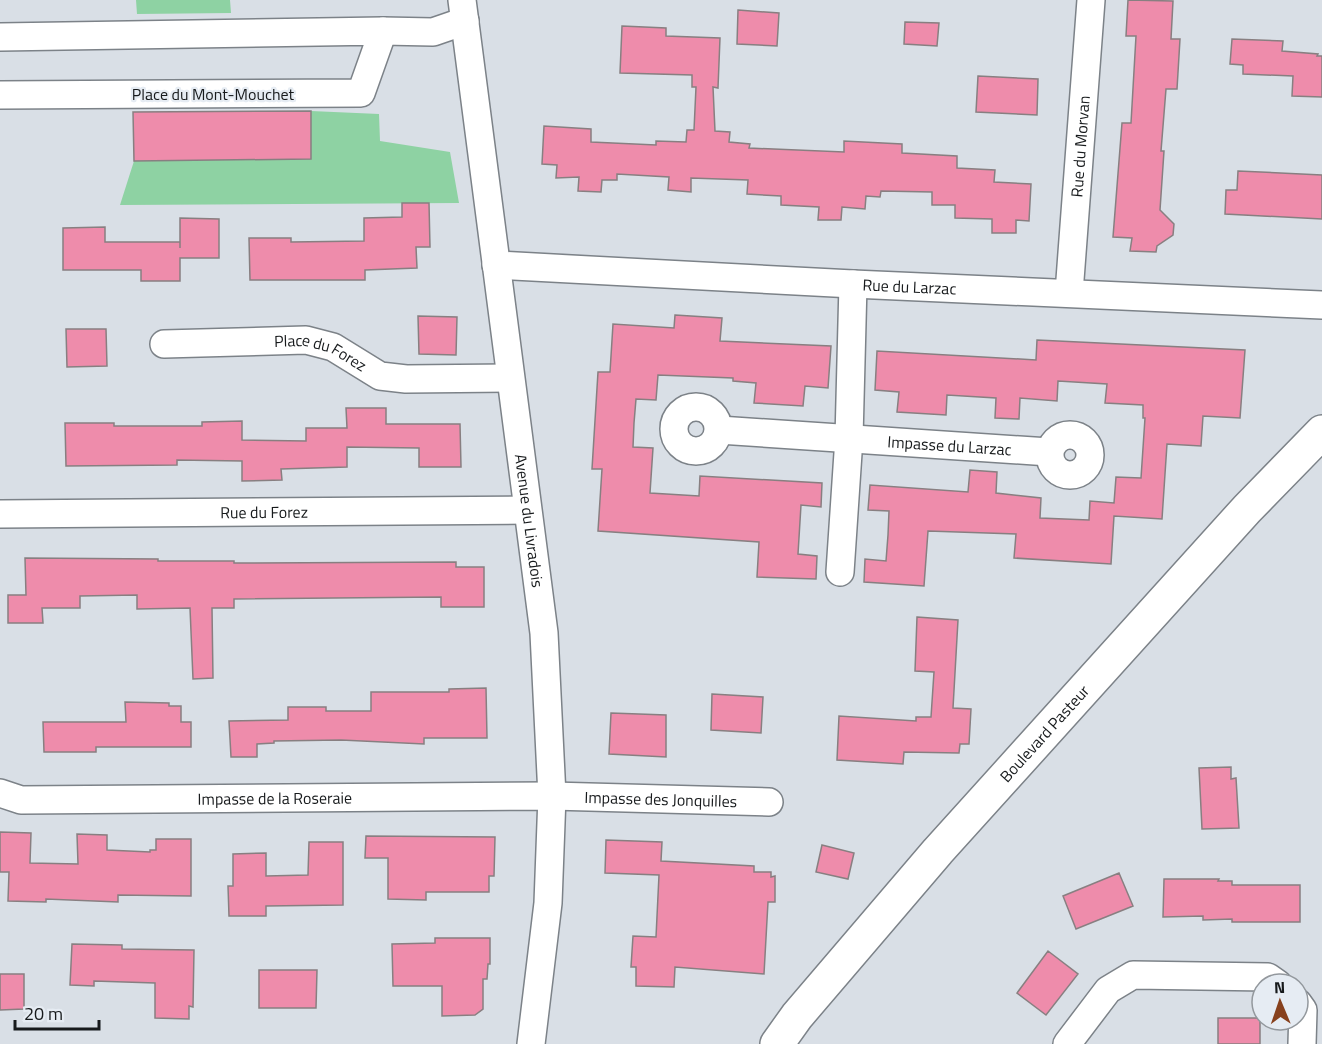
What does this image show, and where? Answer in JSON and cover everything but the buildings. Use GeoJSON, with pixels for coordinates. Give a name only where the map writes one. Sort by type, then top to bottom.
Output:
{"type":"FeatureCollection","features":[{"type":"Feature","properties":{"kind":"main road","name":"Boulevard Pasteur"},"geometry":{"type":"LineString","coordinates":[[777,1044],[797,1016],[938,851],[1247,509],[1322,432]]}},
{"type":"Feature","properties":{"kind":"street","name":"Rue du Morvan"},"geometry":{"type":"LineString","coordinates":[[1069,293],[1091,0]]}},
{"type":"Feature","properties":{"kind":"street"},"geometry":{"type":"LineString","coordinates":[[0,37],[433,32],[464,11]]}},
{"type":"Feature","properties":{"kind":"street","name":"Avenue du Livradois"},"geometry":{"type":"LineString","coordinates":[[464,11],[544,633],[552,796],[548,903],[531,1044]]}},
{"type":"Feature","properties":{"kind":"street","name":"Place du Mont-Mouchet"},"geometry":{"type":"LineString","coordinates":[[0,95],[361,93],[383,31]]}},
{"type":"Feature","properties":{"kind":"street","name":"Rue du Larzac"},"geometry":{"type":"LineString","coordinates":[[496,265],[1322,305]]}},
{"type":"Feature","properties":{"kind":"street"},"geometry":{"type":"LineString","coordinates":[[840,572],[849,438],[853,284]]}},
{"type":"Feature","properties":{"kind":"street","name":"Place du Forez"},"geometry":{"type":"LineString","coordinates":[[164,344],[306,340],[333,347],[380,376],[406,379],[510,378]]}},
{"type":"Feature","properties":{"kind":"street","name":"Impasse du Larzac"},"geometry":{"type":"LineString","coordinates":[[719,430],[1049,452]]}},
{"type":"Feature","properties":{"kind":"street","name":"Rue du Forez"},"geometry":{"type":"LineString","coordinates":[[0,514],[527,510]]}},
{"type":"Feature","properties":{"kind":"street","name":"Impasse de la Roseraie"},"geometry":{"type":"LineString","coordinates":[[0,793],[21,800],[552,796]]}},
{"type":"Feature","properties":{"kind":"street","name":"Impasse des Jonquilles"},"geometry":{"type":"LineString","coordinates":[[552,796],[769,802]]}},
{"type":"Feature","properties":{"kind":"street"},"geometry":{"type":"LineString","coordinates":[[1067,1044],[1108,990],[1133,975],[1250,977]]}},
{"type":"Feature","properties":{"kind":"green space"},"geometry":{"type":"Polygon","coordinates":[[[136,0],[230,0],[231,13],[137,14],[136,0]]]}},
{"type":"Feature","properties":{"kind":"green space"},"geometry":{"type":"Polygon","coordinates":[[[311,111],[379,114],[380,141],[450,152],[459,203],[120,205],[134,161],[311,159],[311,111]]]}}]}
